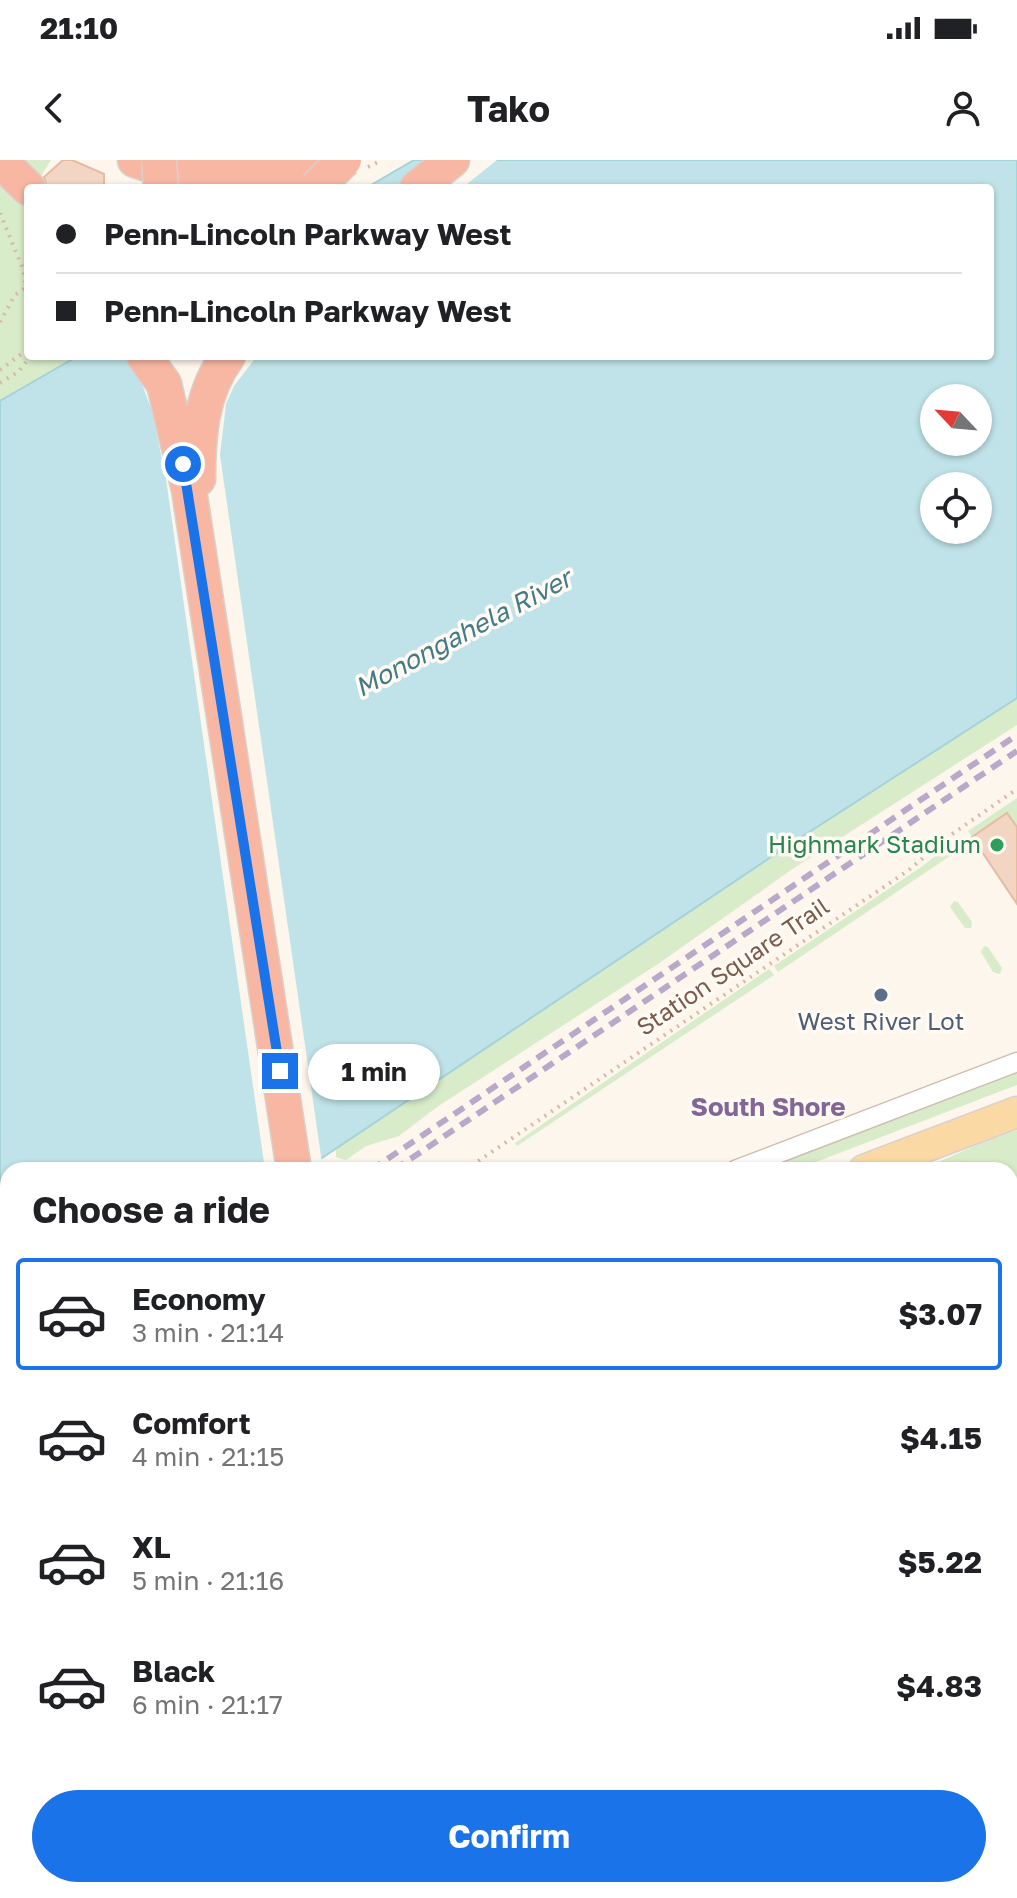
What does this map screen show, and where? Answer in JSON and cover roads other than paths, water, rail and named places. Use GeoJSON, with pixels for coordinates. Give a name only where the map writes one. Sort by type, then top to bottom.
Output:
{"type":"FeatureCollection","features":[{"type":"Feature","properties":{"kind":"highway"},"geometry":{"type":"LineString","coordinates":[[0,160],[24,184]]}},
{"type":"Feature","properties":{"kind":"highway"},"geometry":{"type":"LineString","coordinates":[[132,184],[129,160],[214,183],[275,173],[322,160]]}},
{"type":"Feature","properties":{"kind":"highway"},"geometry":{"type":"LineString","coordinates":[[159,160],[161,184]]}},
{"type":"Feature","properties":{"kind":"highway"},"geometry":{"type":"LineString","coordinates":[[320,184],[344,160]]}},
{"type":"Feature","properties":{"kind":"highway"},"geometry":{"type":"LineString","coordinates":[[422,184],[452,160]]}},
{"type":"Feature","properties":{"kind":"highway"},"geometry":{"type":"LineString","coordinates":[[193,499],[189,440],[206,360]]}},
{"type":"Feature","properties":{"kind":"highway"},"geometry":{"type":"LineString","coordinates":[[193,499],[202,417],[213,380],[226,360]]}},
{"type":"Feature","properties":{"kind":"highway"},"geometry":{"type":"LineString","coordinates":[[163,365],[193,499],[295,1159]]}},
{"type":"Feature","properties":{"kind":"main road"},"geometry":{"type":"LineString","coordinates":[[885,1162],[1017,1112]]}},
{"type":"Feature","properties":{"kind":"street"},"geometry":{"type":"LineString","coordinates":[[756,1162],[1017,1062]]}},
{"type":"Feature","properties":{"kind":"water","name":"Monongahela River"},"geometry":{"type":"Polygon","coordinates":[[[414,160],[1017,160],[1017,698],[786,847],[316,1162],[0,1162],[0,401],[71,360],[994,360],[994,184],[373,184],[414,160]]]}},
{"type":"Feature","properties":{"kind":"railway"},"geometry":{"type":"LineString","coordinates":[[383,1162],[1017,735]]}},
{"type":"Feature","properties":{"kind":"railway"},"geometry":{"type":"LineString","coordinates":[[406,1162],[1017,751]]}},
{"type":"Feature","properties":{"kind":"place","name":"Highmark Stadium"},"geometry":{"type":"Point","coordinates":[997,845]}},
{"type":"Feature","properties":{"kind":"place","name":"West River Lot"},"geometry":{"type":"Point","coordinates":[881,995]}},
{"type":"Feature","properties":{"kind":"district","name":"South Shore"},"geometry":{"type":"Point","coordinates":[768,1107]}}]}
